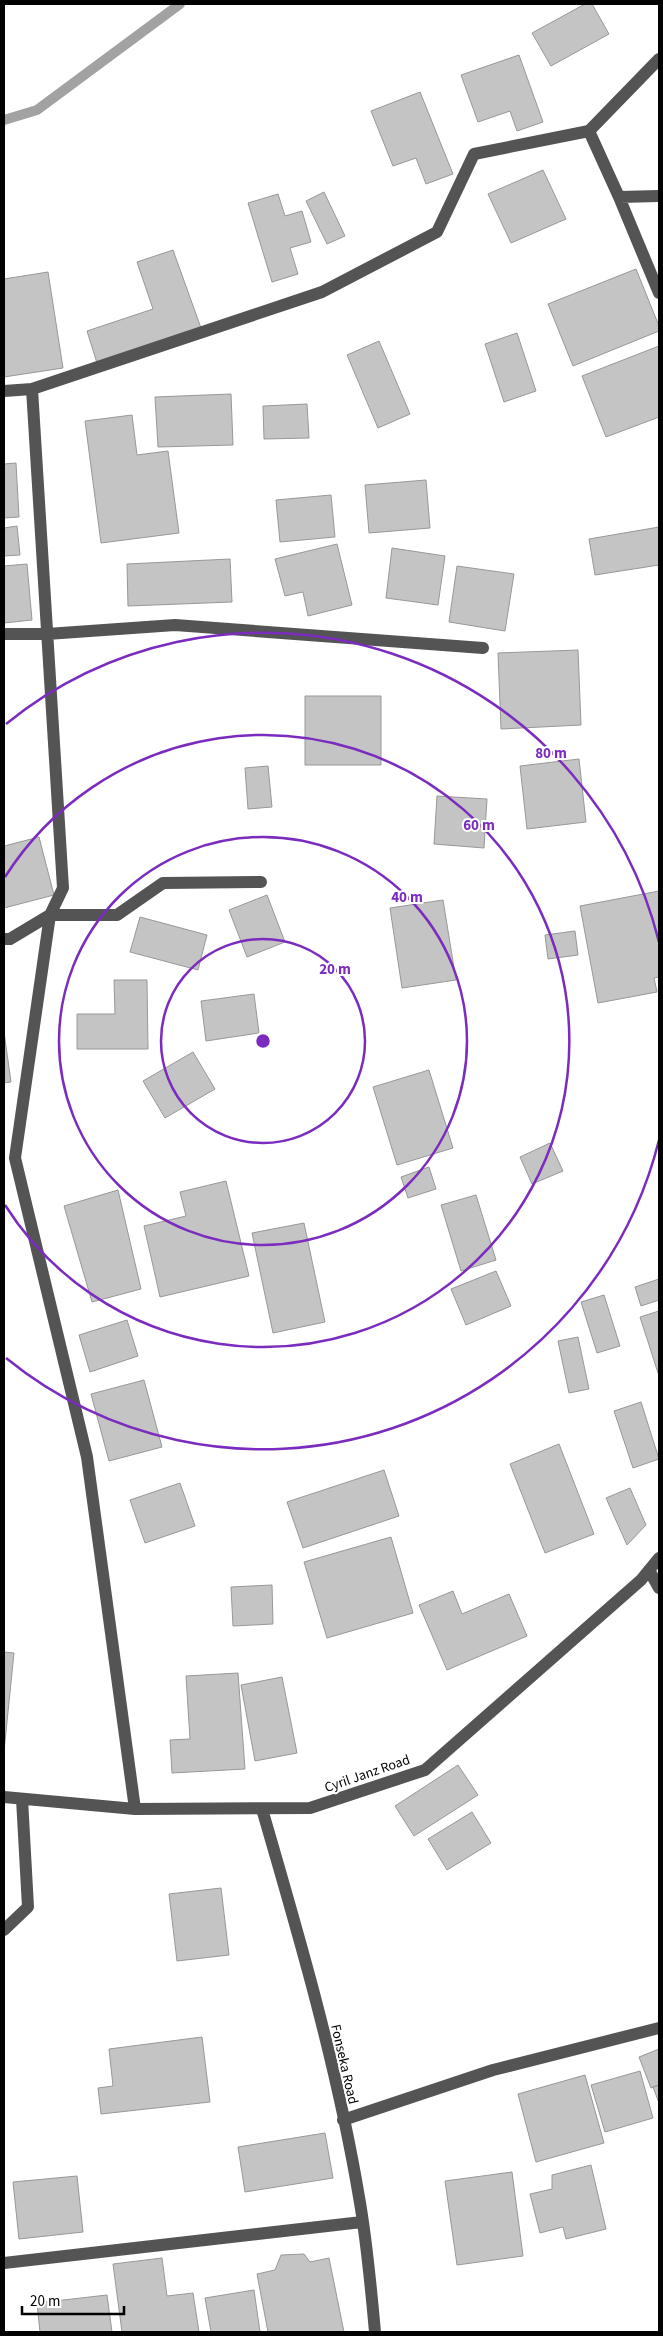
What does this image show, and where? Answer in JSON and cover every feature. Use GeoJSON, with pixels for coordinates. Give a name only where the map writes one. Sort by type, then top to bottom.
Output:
{"type":"FeatureCollection","features":[{"type":"Feature","properties":{"kind":"street"},"geometry":{"type":"LineString","coordinates":[[4,391],[32,389],[322,292],[437,232],[474,154],[590,131],[659,59]]}},
{"type":"Feature","properties":{"kind":"street"},"geometry":{"type":"LineString","coordinates":[[590,131],[659,293]]}},
{"type":"Feature","properties":{"kind":"street"},"geometry":{"type":"LineString","coordinates":[[619,197],[659,196]]}},
{"type":"Feature","properties":{"kind":"street"},"geometry":{"type":"LineString","coordinates":[[32,389],[63,888],[50,916],[15,1158],[86,1457],[135,1809]]}},
{"type":"Feature","properties":{"kind":"street"},"geometry":{"type":"LineString","coordinates":[[4,634],[47,634],[175,625],[483,648]]}},
{"type":"Feature","properties":{"kind":"street"},"geometry":{"type":"LineString","coordinates":[[4,939],[10,939],[50,916],[117,915],[163,883],[261,882]]}},
{"type":"Feature","properties":{"kind":"street","name":"Cyril Janz Road"},"geometry":{"type":"LineString","coordinates":[[4,1797],[135,1809],[310,1808],[425,1770],[641,1580],[659,1558]]}},
{"type":"Feature","properties":{"kind":"street"},"geometry":{"type":"LineString","coordinates":[[649,1570],[659,1588]]}},
{"type":"Feature","properties":{"kind":"street"},"geometry":{"type":"LineString","coordinates":[[4,1930],[28,1907],[22,1799]]}},
{"type":"Feature","properties":{"kind":"street","name":"Fonseka Road"},"geometry":{"type":"LineString","coordinates":[[262,1809],[294,1918],[343,2120],[359,2198],[375,2332]]}},
{"type":"Feature","properties":{"kind":"street"},"geometry":{"type":"LineString","coordinates":[[343,2120],[493,2070],[659,2028]]}},
{"type":"Feature","properties":{"kind":"street"},"geometry":{"type":"LineString","coordinates":[[4,2263],[362,2222]]}},
{"type":"Feature","properties":{"kind":"building"},"geometry":{"type":"Polygon","coordinates":[[[585,4],[592,4],[609,34],[551,66],[532,33],[585,4]]]}},
{"type":"Feature","properties":{"kind":"building"},"geometry":{"type":"Polygon","coordinates":[[[519,55],[543,122],[517,131],[510,111],[478,122],[461,75],[519,55]]]}},
{"type":"Feature","properties":{"kind":"building"},"geometry":{"type":"Polygon","coordinates":[[[420,92],[453,174],[426,184],[416,158],[393,166],[371,111],[420,92]]]}},
{"type":"Feature","properties":{"kind":"building"},"geometry":{"type":"Polygon","coordinates":[[[543,170],[566,219],[511,243],[488,194],[543,170]]]}},
{"type":"Feature","properties":{"kind":"building"},"geometry":{"type":"Polygon","coordinates":[[[324,192],[345,236],[327,244],[306,201],[324,192]]]}},
{"type":"Feature","properties":{"kind":"building"},"geometry":{"type":"Polygon","coordinates":[[[278,194],[285,216],[302,211],[311,242],[290,248],[298,274],[272,282],[248,203],[278,194]]]}},
{"type":"Feature","properties":{"kind":"building"},"geometry":{"type":"Polygon","coordinates":[[[173,250],[201,328],[97,363],[87,331],[153,309],[137,262],[173,250]]]}},
{"type":"Feature","properties":{"kind":"building"},"geometry":{"type":"Polygon","coordinates":[[[636,269],[659,326],[659,331],[573,366],[548,304],[636,269]]]}},
{"type":"Feature","properties":{"kind":"building"},"geometry":{"type":"Polygon","coordinates":[[[48,272],[63,368],[4,377],[4,279],[48,272]]]}},
{"type":"Feature","properties":{"kind":"building"},"geometry":{"type":"Polygon","coordinates":[[[517,333],[536,391],[504,402],[485,344],[517,333]]]}},
{"type":"Feature","properties":{"kind":"building"},"geometry":{"type":"Polygon","coordinates":[[[379,341],[410,414],[378,428],[347,355],[379,341]]]}},
{"type":"Feature","properties":{"kind":"building"},"geometry":{"type":"Polygon","coordinates":[[[659,346],[659,417],[606,437],[582,376],[659,346]]]}},
{"type":"Feature","properties":{"kind":"building"},"geometry":{"type":"Polygon","coordinates":[[[231,394],[233,445],[158,447],[155,397],[231,394]]]}},
{"type":"Feature","properties":{"kind":"building"},"geometry":{"type":"Polygon","coordinates":[[[307,404],[309,438],[264,439],[263,406],[307,404]]]}},
{"type":"Feature","properties":{"kind":"building"},"geometry":{"type":"Polygon","coordinates":[[[132,415],[137,455],[168,451],[179,533],[101,543],[85,421],[132,415]]]}},
{"type":"Feature","properties":{"kind":"building"},"geometry":{"type":"Polygon","coordinates":[[[16,463],[19,517],[4,518],[4,464],[16,463]]]}},
{"type":"Feature","properties":{"kind":"building"},"geometry":{"type":"Polygon","coordinates":[[[426,480],[430,528],[369,533],[365,485],[426,480]]]}},
{"type":"Feature","properties":{"kind":"building"},"geometry":{"type":"Polygon","coordinates":[[[331,495],[335,537],[280,542],[276,500],[331,495]]]}},
{"type":"Feature","properties":{"kind":"building"},"geometry":{"type":"Polygon","coordinates":[[[17,526],[20,555],[4,556],[4,528],[17,526]]]}},
{"type":"Feature","properties":{"kind":"building"},"geometry":{"type":"Polygon","coordinates":[[[659,527],[659,565],[595,575],[589,539],[659,527]]]}},
{"type":"Feature","properties":{"kind":"building"},"geometry":{"type":"Polygon","coordinates":[[[337,544],[352,605],[308,616],[303,592],[285,596],[275,559],[337,544]]]}},
{"type":"Feature","properties":{"kind":"building"},"geometry":{"type":"Polygon","coordinates":[[[392,548],[445,556],[438,605],[386,598],[392,548]]]}},
{"type":"Feature","properties":{"kind":"building"},"geometry":{"type":"Polygon","coordinates":[[[230,559],[232,602],[128,606],[127,564],[230,559]]]}},
{"type":"Feature","properties":{"kind":"building"},"geometry":{"type":"Polygon","coordinates":[[[27,564],[32,620],[4,623],[4,566],[27,564]]]}},
{"type":"Feature","properties":{"kind":"building"},"geometry":{"type":"Polygon","coordinates":[[[457,566],[514,574],[505,631],[449,622],[457,566]]]}},
{"type":"Feature","properties":{"kind":"building"},"geometry":{"type":"Polygon","coordinates":[[[578,650],[581,725],[501,729],[498,653],[578,650]]]}},
{"type":"Feature","properties":{"kind":"building"},"geometry":{"type":"Polygon","coordinates":[[[305,696],[381,696],[381,765],[305,765],[305,696]]]}},
{"type":"Feature","properties":{"kind":"building"},"geometry":{"type":"Polygon","coordinates":[[[579,759],[586,822],[527,829],[520,766],[579,759]]]}},
{"type":"Feature","properties":{"kind":"building"},"geometry":{"type":"Polygon","coordinates":[[[268,766],[272,807],[248,809],[245,768],[268,766]]]}},
{"type":"Feature","properties":{"kind":"building"},"geometry":{"type":"Polygon","coordinates":[[[437,796],[487,799],[484,848],[434,844],[437,796]]]}},
{"type":"Feature","properties":{"kind":"building"},"geometry":{"type":"Polygon","coordinates":[[[39,837],[54,895],[4,908],[4,846],[39,837]]]}},
{"type":"Feature","properties":{"kind":"building"},"geometry":{"type":"Polygon","coordinates":[[[659,891],[659,977],[654,978],[657,992],[598,1003],[580,906],[659,891]]]}},
{"type":"Feature","properties":{"kind":"building"},"geometry":{"type":"Polygon","coordinates":[[[267,895],[285,942],[247,957],[229,910],[267,895]]]}},
{"type":"Feature","properties":{"kind":"building"},"geometry":{"type":"Polygon","coordinates":[[[443,900],[456,980],[402,988],[390,908],[443,900]]]}},
{"type":"Feature","properties":{"kind":"building"},"geometry":{"type":"Polygon","coordinates":[[[140,917],[207,935],[198,970],[130,952],[140,917]]]}},
{"type":"Feature","properties":{"kind":"building"},"geometry":{"type":"Polygon","coordinates":[[[575,931],[578,955],[548,959],[545,935],[575,931]]]}},
{"type":"Feature","properties":{"kind":"building"},"geometry":{"type":"Polygon","coordinates":[[[114,980],[147,980],[148,1049],[77,1049],[77,1014],[115,1014],[114,980]]]}},
{"type":"Feature","properties":{"kind":"building"},"geometry":{"type":"Polygon","coordinates":[[[254,994],[259,1033],[206,1041],[201,1001],[254,994]]]}},
{"type":"Feature","properties":{"kind":"building"},"geometry":{"type":"Polygon","coordinates":[[[4,1032],[11,1082],[4,1083],[4,1032]]]}},
{"type":"Feature","properties":{"kind":"building"},"geometry":{"type":"Polygon","coordinates":[[[193,1052],[215,1089],[165,1118],[143,1081],[193,1052]]]}},
{"type":"Feature","properties":{"kind":"building"},"geometry":{"type":"Polygon","coordinates":[[[429,1070],[453,1148],[397,1165],[373,1087],[429,1070]]]}},
{"type":"Feature","properties":{"kind":"building"},"geometry":{"type":"Polygon","coordinates":[[[550,1143],[563,1171],[532,1184],[520,1157],[550,1143]]]}},
{"type":"Feature","properties":{"kind":"building"},"geometry":{"type":"Polygon","coordinates":[[[429,1167],[436,1189],[408,1198],[401,1177],[429,1167]]]}},
{"type":"Feature","properties":{"kind":"building"},"geometry":{"type":"Polygon","coordinates":[[[226,1181],[249,1276],[160,1297],[144,1226],[186,1216],[180,1192],[226,1181]]]}},
{"type":"Feature","properties":{"kind":"building"},"geometry":{"type":"Polygon","coordinates":[[[118,1190],[141,1289],[92,1302],[64,1206],[118,1190]]]}},
{"type":"Feature","properties":{"kind":"building"},"geometry":{"type":"Polygon","coordinates":[[[476,1195],[496,1260],[461,1271],[441,1205],[476,1195]]]}},
{"type":"Feature","properties":{"kind":"building"},"geometry":{"type":"Polygon","coordinates":[[[304,1223],[325,1322],[273,1333],[252,1233],[304,1223]]]}},
{"type":"Feature","properties":{"kind":"building"},"geometry":{"type":"Polygon","coordinates":[[[496,1271],[511,1306],[466,1325],[451,1289],[496,1271]]]}},
{"type":"Feature","properties":{"kind":"building"},"geometry":{"type":"Polygon","coordinates":[[[659,1279],[659,1300],[641,1306],[635,1287],[659,1279]]]}},
{"type":"Feature","properties":{"kind":"building"},"geometry":{"type":"Polygon","coordinates":[[[604,1295],[620,1346],[597,1353],[581,1302],[604,1295]]]}},
{"type":"Feature","properties":{"kind":"building"},"geometry":{"type":"Polygon","coordinates":[[[659,1311],[659,1376],[640,1317],[659,1311]]]}},
{"type":"Feature","properties":{"kind":"building"},"geometry":{"type":"Polygon","coordinates":[[[127,1320],[138,1356],[90,1372],[79,1335],[127,1320]]]}},
{"type":"Feature","properties":{"kind":"building"},"geometry":{"type":"Polygon","coordinates":[[[578,1337],[589,1389],[569,1393],[558,1341],[578,1337]]]}},
{"type":"Feature","properties":{"kind":"building"},"geometry":{"type":"Polygon","coordinates":[[[144,1380],[162,1447],[109,1461],[91,1394],[144,1380]]]}},
{"type":"Feature","properties":{"kind":"building"},"geometry":{"type":"Polygon","coordinates":[[[641,1402],[659,1459],[633,1468],[614,1411],[641,1402]]]}},
{"type":"Feature","properties":{"kind":"building"},"geometry":{"type":"Polygon","coordinates":[[[559,1444],[594,1534],[545,1553],[510,1464],[559,1444]]]}},
{"type":"Feature","properties":{"kind":"building"},"geometry":{"type":"Polygon","coordinates":[[[384,1470],[399,1516],[303,1548],[287,1502],[384,1470]]]}},
{"type":"Feature","properties":{"kind":"building"},"geometry":{"type":"Polygon","coordinates":[[[180,1483],[195,1526],[145,1543],[130,1500],[180,1483]]]}},
{"type":"Feature","properties":{"kind":"building"},"geometry":{"type":"Polygon","coordinates":[[[630,1488],[646,1525],[627,1545],[606,1498],[630,1488]]]}},
{"type":"Feature","properties":{"kind":"building"},"geometry":{"type":"Polygon","coordinates":[[[391,1537],[413,1613],[327,1638],[304,1562],[391,1537]]]}},
{"type":"Feature","properties":{"kind":"building"},"geometry":{"type":"Polygon","coordinates":[[[272,1585],[273,1624],[233,1626],[231,1587],[272,1585]]]}},
{"type":"Feature","properties":{"kind":"building"},"geometry":{"type":"Polygon","coordinates":[[[453,1591],[462,1614],[509,1594],[527,1636],[447,1670],[419,1605],[453,1591]]]}},
{"type":"Feature","properties":{"kind":"building"},"geometry":{"type":"Polygon","coordinates":[[[4,1652],[14,1653],[4,1751],[4,1652]]]}},
{"type":"Feature","properties":{"kind":"building"},"geometry":{"type":"Polygon","coordinates":[[[238,1673],[245,1769],[172,1773],[170,1740],[190,1739],[186,1676],[238,1673]]]}},
{"type":"Feature","properties":{"kind":"building"},"geometry":{"type":"Polygon","coordinates":[[[282,1677],[297,1753],[255,1761],[241,1685],[282,1677]]]}},
{"type":"Feature","properties":{"kind":"building"},"geometry":{"type":"Polygon","coordinates":[[[458,1765],[478,1795],[414,1836],[395,1806],[458,1765]]]}},
{"type":"Feature","properties":{"kind":"building"},"geometry":{"type":"Polygon","coordinates":[[[472,1812],[491,1843],[447,1870],[428,1839],[472,1812]]]}},
{"type":"Feature","properties":{"kind":"building"},"geometry":{"type":"Polygon","coordinates":[[[221,1888],[229,1955],[177,1961],[169,1894],[221,1888]]]}},
{"type":"Feature","properties":{"kind":"building"},"geometry":{"type":"Polygon","coordinates":[[[202,2037],[210,2102],[101,2114],[98,2088],[113,2086],[109,2049],[202,2037]]]}},
{"type":"Feature","properties":{"kind":"building"},"geometry":{"type":"Polygon","coordinates":[[[659,2049],[659,2085],[651,2088],[639,2057],[659,2049]]]}},
{"type":"Feature","properties":{"kind":"building"},"geometry":{"type":"Polygon","coordinates":[[[640,2071],[653,2118],[605,2132],[591,2085],[640,2071]]]}},
{"type":"Feature","properties":{"kind":"building"},"geometry":{"type":"Polygon","coordinates":[[[585,2075],[604,2143],[536,2162],[518,2094],[585,2075]]]}},
{"type":"Feature","properties":{"kind":"building"},"geometry":{"type":"Polygon","coordinates":[[[659,2085],[659,2103],[653,2087],[659,2085]]]}},
{"type":"Feature","properties":{"kind":"building"},"geometry":{"type":"Polygon","coordinates":[[[325,2133],[333,2178],[245,2192],[238,2147],[325,2133]]]}},
{"type":"Feature","properties":{"kind":"building"},"geometry":{"type":"Polygon","coordinates":[[[591,2165],[606,2229],[566,2239],[563,2227],[540,2233],[530,2194],[552,2189],[552,2175],[591,2165]]]}},
{"type":"Feature","properties":{"kind":"building"},"geometry":{"type":"Polygon","coordinates":[[[512,2172],[523,2256],[457,2265],[445,2181],[512,2172]]]}},
{"type":"Feature","properties":{"kind":"building"},"geometry":{"type":"Polygon","coordinates":[[[77,2176],[83,2232],[19,2239],[13,2182],[77,2176]]]}},
{"type":"Feature","properties":{"kind":"building"},"geometry":{"type":"Polygon","coordinates":[[[304,2254],[310,2262],[329,2258],[344,2332],[268,2332],[257,2274],[275,2270],[281,2255],[304,2254]]]}},
{"type":"Feature","properties":{"kind":"building"},"geometry":{"type":"Polygon","coordinates":[[[162,2258],[167,2296],[193,2293],[199,2332],[122,2332],[113,2264],[162,2258]]]}},
{"type":"Feature","properties":{"kind":"building"},"geometry":{"type":"Polygon","coordinates":[[[254,2290],[260,2332],[211,2332],[205,2298],[254,2290]]]}},
{"type":"Feature","properties":{"kind":"building"},"geometry":{"type":"Polygon","coordinates":[[[107,2295],[112,2332],[40,2332],[37,2303],[107,2295]]]}},
{"type":"Feature","properties":{"kind":"waterway"},"geometry":{"type":"LineString","coordinates":[[4,120],[37,110],[180,4]]}}]}
